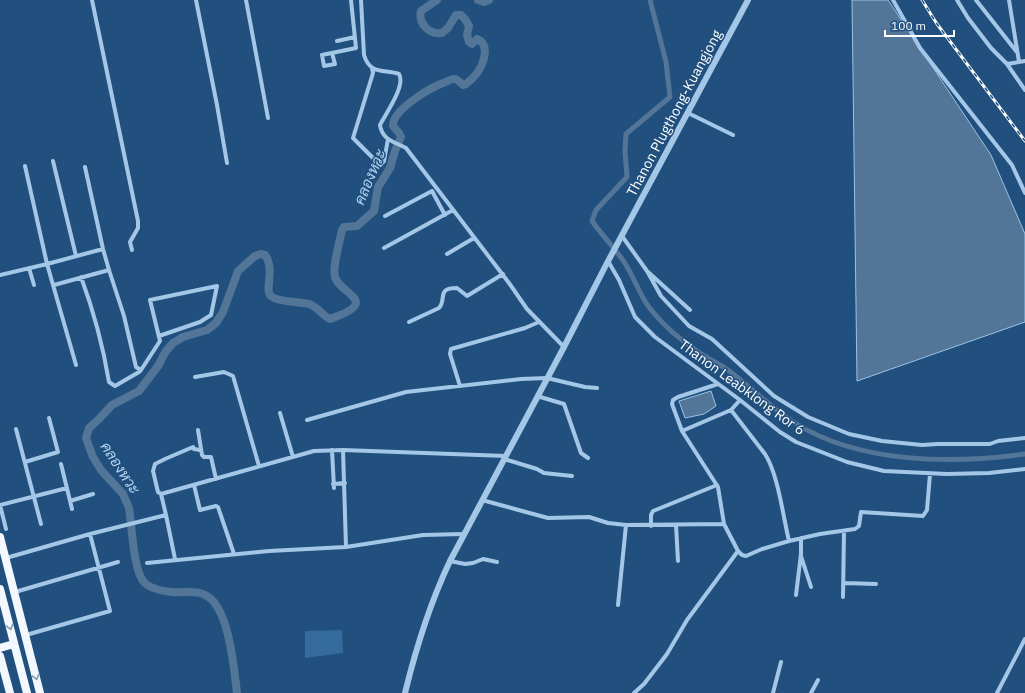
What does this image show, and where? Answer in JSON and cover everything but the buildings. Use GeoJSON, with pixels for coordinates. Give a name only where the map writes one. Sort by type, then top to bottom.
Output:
{"type":"FeatureCollection","features":[{"type":"Feature","properties":{"kind":"highway"},"geometry":{"type":"LineString","coordinates":[[0,537],[40,693]]}},
{"type":"Feature","properties":{"kind":"highway"},"geometry":{"type":"LineString","coordinates":[[0,589],[27,693]]}},
{"type":"Feature","properties":{"kind":"highway"},"geometry":{"type":"LineString","coordinates":[[0,648],[14,644]]}},
{"type":"Feature","properties":{"kind":"highway"},"geometry":{"type":"LineString","coordinates":[[0,656],[10,693]]}},
{"type":"Feature","properties":{"kind":"street"},"geometry":{"type":"LineString","coordinates":[[92,0],[138,221],[138,228],[130,242],[132,250]]}},
{"type":"Feature","properties":{"kind":"street"},"geometry":{"type":"LineString","coordinates":[[196,0],[217,105],[226,163]]}},
{"type":"Feature","properties":{"kind":"street"},"geometry":{"type":"LineString","coordinates":[[246,0],[268,118]]}},
{"type":"Feature","properties":{"kind":"street"},"geometry":{"type":"LineString","coordinates":[[332,53],[356,48],[351,0]]}},
{"type":"Feature","properties":{"kind":"street"},"geometry":{"type":"LineString","coordinates":[[361,0],[364,55],[366,60],[372,68],[378,71],[399,74],[402,81],[380,125],[381,131],[388,140],[406,148],[503,274],[527,309],[564,347]]}},
{"type":"Feature","properties":{"kind":"street","name":"Thanon Plugthong-Kuangjong"},"geometry":{"type":"LineString","coordinates":[[405,693],[413,660],[439,584],[450,561],[748,0]]}},
{"type":"Feature","properties":{"kind":"street"},"geometry":{"type":"LineString","coordinates":[[893,0],[920,48],[1012,165],[1025,193]]}},
{"type":"Feature","properties":{"kind":"street"},"geometry":{"type":"LineString","coordinates":[[957,0],[968,18],[1007,64],[1025,90]]}},
{"type":"Feature","properties":{"kind":"street"},"geometry":{"type":"LineString","coordinates":[[976,0],[1016,50]]}},
{"type":"Feature","properties":{"kind":"street"},"geometry":{"type":"LineString","coordinates":[[1009,0],[1018,62]]}},
{"type":"Feature","properties":{"kind":"street"},"geometry":{"type":"LineString","coordinates":[[337,40],[355,37]]}},
{"type":"Feature","properties":{"kind":"street"},"geometry":{"type":"LineString","coordinates":[[1007,64],[1025,61]]}},
{"type":"Feature","properties":{"kind":"street"},"geometry":{"type":"LineString","coordinates":[[372,68],[373,73],[353,138],[380,165],[384,161],[388,140]]}},
{"type":"Feature","properties":{"kind":"street"},"geometry":{"type":"LineString","coordinates":[[688,113],[733,134]]}},
{"type":"Feature","properties":{"kind":"street"},"geometry":{"type":"LineString","coordinates":[[53,161],[76,256]]}},
{"type":"Feature","properties":{"kind":"street"},"geometry":{"type":"LineString","coordinates":[[25,166],[47,264],[76,365]]}},
{"type":"Feature","properties":{"kind":"street"},"geometry":{"type":"LineString","coordinates":[[85,167],[103,249],[124,316],[136,367],[141,370]]}},
{"type":"Feature","properties":{"kind":"street"},"geometry":{"type":"LineString","coordinates":[[385,216],[432,191],[445,215]]}},
{"type":"Feature","properties":{"kind":"street"},"geometry":{"type":"LineString","coordinates":[[384,248],[453,210]]}},
{"type":"Feature","properties":{"kind":"street"},"geometry":{"type":"LineString","coordinates":[[622,236],[647,271],[661,296],[689,326],[712,339],[774,396],[808,417],[822,424],[860,437],[904,444],[990,444],[998,441],[1025,438]]}},
{"type":"Feature","properties":{"kind":"street"},"geometry":{"type":"LineString","coordinates":[[448,254],[474,238]]}},
{"type":"Feature","properties":{"kind":"street"},"geometry":{"type":"LineString","coordinates":[[0,275],[103,249]]}},
{"type":"Feature","properties":{"kind":"street","name":"Thanon Leabklong Ror 6"},"geometry":{"type":"LineString","coordinates":[[608,261],[619,280],[635,317],[655,337],[740,400],[788,438],[826,455],[878,470],[930,474],[989,473],[1025,469]]}},
{"type":"Feature","properties":{"kind":"street"},"geometry":{"type":"LineString","coordinates":[[29,268],[34,284]]}},
{"type":"Feature","properties":{"kind":"street"},"geometry":{"type":"LineString","coordinates":[[54,285],[109,270]]}},
{"type":"Feature","properties":{"kind":"street"},"geometry":{"type":"LineString","coordinates":[[647,271],[690,310]]}},
{"type":"Feature","properties":{"kind":"street"},"geometry":{"type":"LineString","coordinates":[[408,322],[439,308],[442,304],[442,294],[445,291],[457,288],[467,296],[503,274]]}},
{"type":"Feature","properties":{"kind":"street"},"geometry":{"type":"LineString","coordinates":[[81,278],[93,310],[105,353],[110,382],[115,386],[139,372],[160,341],[150,300],[217,286],[211,315],[200,322],[159,336]]}},
{"type":"Feature","properties":{"kind":"street"},"geometry":{"type":"LineString","coordinates":[[460,386],[450,353],[452,349],[525,328],[539,322]]}},
{"type":"Feature","properties":{"kind":"street"},"geometry":{"type":"LineString","coordinates":[[195,377],[224,372],[233,376],[259,466]]}},
{"type":"Feature","properties":{"kind":"street"},"geometry":{"type":"LineString","coordinates":[[307,420],[406,392],[460,386],[547,378],[585,387],[597,388]]}},
{"type":"Feature","properties":{"kind":"street"},"geometry":{"type":"LineString","coordinates":[[718,384],[673,400],[672,404],[682,431],[717,486],[720,493],[724,524],[738,551],[744,556],[762,548],[800,538],[855,529],[858,527],[861,512],[923,516],[927,510],[930,474]]}},
{"type":"Feature","properties":{"kind":"street"},"geometry":{"type":"LineString","coordinates":[[537,396],[564,404],[582,453],[588,458]]}},
{"type":"Feature","properties":{"kind":"street"},"geometry":{"type":"LineString","coordinates":[[682,431],[731,410],[740,400]]}},
{"type":"Feature","properties":{"kind":"street"},"geometry":{"type":"LineString","coordinates":[[731,410],[770,462],[789,541]]}},
{"type":"Feature","properties":{"kind":"street"},"geometry":{"type":"LineString","coordinates":[[280,413],[293,457]]}},
{"type":"Feature","properties":{"kind":"street"},"geometry":{"type":"LineString","coordinates":[[25,462],[58,452],[49,418]]}},
{"type":"Feature","properties":{"kind":"street"},"geometry":{"type":"LineString","coordinates":[[16,429],[41,524]]}},
{"type":"Feature","properties":{"kind":"street"},"geometry":{"type":"LineString","coordinates":[[198,430],[200,450],[203,456],[211,457],[216,479]]}},
{"type":"Feature","properties":{"kind":"street"},"geometry":{"type":"LineString","coordinates":[[175,560],[161,494],[158,492],[153,471],[154,466],[165,459],[193,447],[194,449],[200,450]]}},
{"type":"Feature","properties":{"kind":"street"},"geometry":{"type":"LineString","coordinates":[[161,494],[293,457],[314,452],[332,450],[505,458],[537,469],[544,473],[572,476]]}},
{"type":"Feature","properties":{"kind":"street"},"geometry":{"type":"LineString","coordinates":[[332,450],[333,486],[344,483]]}},
{"type":"Feature","properties":{"kind":"street"},"geometry":{"type":"LineString","coordinates":[[343,450],[346,547]]}},
{"type":"Feature","properties":{"kind":"street"},"geometry":{"type":"LineString","coordinates":[[61,464],[72,509]]}},
{"type":"Feature","properties":{"kind":"street"},"geometry":{"type":"LineString","coordinates":[[194,485],[200,510],[216,506],[218,507],[234,554]]}},
{"type":"Feature","properties":{"kind":"street"},"geometry":{"type":"LineString","coordinates":[[651,526],[651,516],[653,511],[717,486]]}},
{"type":"Feature","properties":{"kind":"street"},"geometry":{"type":"LineString","coordinates":[[6,529],[0,505],[67,488]]}},
{"type":"Feature","properties":{"kind":"street"},"geometry":{"type":"LineString","coordinates":[[70,501],[93,494]]}},
{"type":"Feature","properties":{"kind":"street"},"geometry":{"type":"LineString","coordinates":[[482,500],[548,518],[589,517],[608,523],[651,526],[724,524]]}},
{"type":"Feature","properties":{"kind":"street"},"geometry":{"type":"LineString","coordinates":[[6,558],[90,534],[166,515]]}},
{"type":"Feature","properties":{"kind":"street"},"geometry":{"type":"LineString","coordinates":[[618,605],[626,525]]}},
{"type":"Feature","properties":{"kind":"street"},"geometry":{"type":"LineString","coordinates":[[676,525],[678,561]]}},
{"type":"Feature","properties":{"kind":"street"},"geometry":{"type":"LineString","coordinates":[[843,597],[844,531]]}},
{"type":"Feature","properties":{"kind":"street"},"geometry":{"type":"LineString","coordinates":[[26,635],[110,611],[90,534]]}},
{"type":"Feature","properties":{"kind":"street"},"geometry":{"type":"LineString","coordinates":[[147,563],[234,554],[346,547],[423,535],[464,534]]}},
{"type":"Feature","properties":{"kind":"street"},"geometry":{"type":"LineString","coordinates":[[796,595],[801,554],[800,538]]}},
{"type":"Feature","properties":{"kind":"street"},"geometry":{"type":"LineString","coordinates":[[634,693],[648,679],[667,654],[687,620],[738,551]]}},
{"type":"Feature","properties":{"kind":"street"},"geometry":{"type":"LineString","coordinates":[[801,554],[812,587]]}},
{"type":"Feature","properties":{"kind":"street"},"geometry":{"type":"LineString","coordinates":[[450,561],[465,564],[483,559],[498,562]]}},
{"type":"Feature","properties":{"kind":"street"},"geometry":{"type":"LineString","coordinates":[[15,592],[118,562]]}},
{"type":"Feature","properties":{"kind":"street"},"geometry":{"type":"LineString","coordinates":[[844,583],[876,584]]}},
{"type":"Feature","properties":{"kind":"street"},"geometry":{"type":"LineString","coordinates":[[997,693],[1025,639]]}},
{"type":"Feature","properties":{"kind":"street"},"geometry":{"type":"LineString","coordinates":[[773,693],[781,662]]}},
{"type":"Feature","properties":{"kind":"street"},"geometry":{"type":"LineString","coordinates":[[810,693],[818,680]]}},
{"type":"Feature","properties":{"kind":"shaded area"},"geometry":{"type":"Polygon","coordinates":[[[852,0],[888,0],[991,155],[1025,234],[1025,322],[857,381],[852,0]]]}},
{"type":"Feature","properties":{"kind":"shaded area"},"geometry":{"type":"Polygon","coordinates":[[[711,391],[716,406],[704,414],[685,418],[679,401],[711,391]]]}},
{"type":"Feature","properties":{"kind":"shaded area"},"geometry":{"type":"Polygon","coordinates":[[[342,630],[343,653],[305,658],[305,631],[342,630]]]}},
{"type":"Feature","properties":{"kind":"waterway","name":"คลองหวะ"},"geometry":{"type":"LineString","coordinates":[[237,693],[229,639],[220,611],[213,601],[201,593],[161,590],[153,588],[144,582],[137,568],[129,508],[123,494],[101,470],[93,457],[86,438],[89,428],[112,405],[139,391],[173,343],[183,337],[207,330],[216,323],[223,312],[238,271],[255,256],[261,254],[265,255],[268,260],[270,272],[269,292],[273,297],[282,300],[309,304],[330,319],[346,313],[354,307],[356,302],[354,298],[338,283],[334,273],[342,230],[344,227],[357,226],[374,211],[378,187],[390,168],[401,137],[393,126],[394,120],[413,100],[437,86],[454,79],[463,85],[466,84],[481,67],[484,58],[484,45],[477,39],[472,44],[469,42],[467,35],[469,26],[461,15],[456,15],[448,28],[442,33],[433,32],[423,24],[421,20],[421,11],[437,0]]}},
{"type":"Feature","properties":{"kind":"waterway","name":"คลองหวะ"},"geometry":{"type":"LineString","coordinates":[[478,0],[484,2],[489,0]]}},
{"type":"Feature","properties":{"kind":"waterway"},"geometry":{"type":"LineString","coordinates":[[650,0],[666,62],[670,97],[626,134],[625,151],[627,177],[596,210],[592,221],[626,265],[652,311],[668,328],[687,344],[728,370],[786,417],[821,437],[848,447],[907,458],[967,459],[1025,454]]}},
{"type":"Feature","properties":{"kind":"railway"},"geometry":{"type":"LineString","coordinates":[[922,0],[937,24],[1025,141]]}}]}
